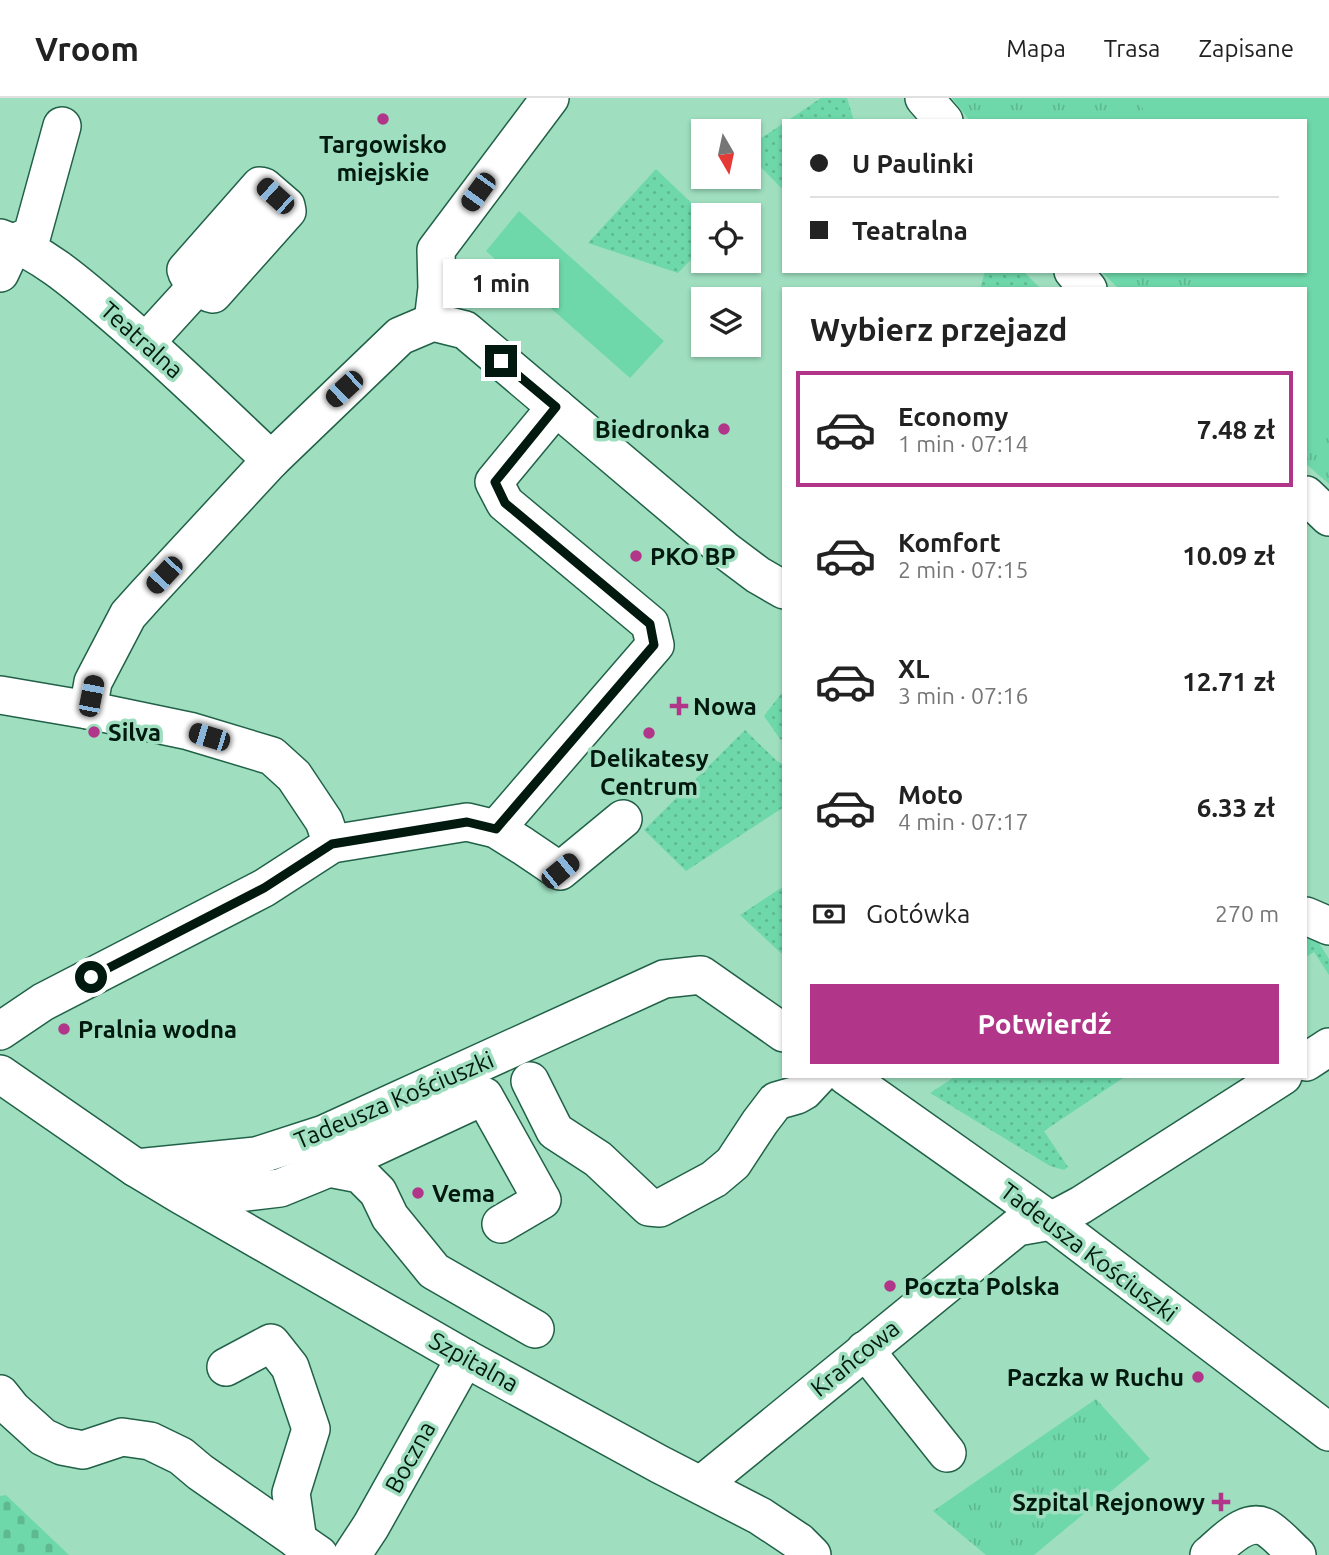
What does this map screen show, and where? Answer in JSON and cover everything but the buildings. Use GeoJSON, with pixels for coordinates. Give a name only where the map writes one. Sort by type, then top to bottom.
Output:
{"type":"FeatureCollection","features":[{"type":"Feature","properties":{"kind":"street"},"geometry":{"type":"LineString","coordinates":[[433,321],[437,288],[436,250],[550,98]]}},
{"type":"Feature","properties":{"kind":"street"},"geometry":{"type":"LineString","coordinates":[[924,98],[942,119]]}},
{"type":"Feature","properties":{"kind":"street"},"geometry":{"type":"LineString","coordinates":[[5,251],[32,235],[62,127]]}},
{"type":"Feature","properties":{"kind":"street","name":"Teatralna"},"geometry":{"type":"LineString","coordinates":[[5,251],[64,272],[146,342],[271,460]]}},
{"type":"Feature","properties":{"kind":"street"},"geometry":{"type":"LineString","coordinates":[[1075,273],[1085,287]]}},
{"type":"Feature","properties":{"kind":"street"},"geometry":{"type":"LineString","coordinates":[[146,342],[198,285]]}},
{"type":"Feature","properties":{"kind":"street"},"geometry":{"type":"LineString","coordinates":[[88,710],[93,682],[128,615],[271,460],[400,336],[433,321],[465,330],[726,551],[782,589]]}},
{"type":"Feature","properties":{"kind":"street"},"geometry":{"type":"LineString","coordinates":[[496,829],[654,645],[650,624],[505,503],[495,482],[556,407]]}},
{"type":"Feature","properties":{"kind":"street"},"geometry":{"type":"LineString","coordinates":[[1307,496],[1329,517]]}},
{"type":"Feature","properties":{"kind":"street"},"geometry":{"type":"LineString","coordinates":[[0,695],[189,731],[272,756],[294,776],[324,821],[332,844]]}},
{"type":"Feature","properties":{"kind":"street"},"geometry":{"type":"LineString","coordinates":[[0,1031],[43,1002],[264,888],[332,844],[467,822],[496,829],[560,871],[624,819]]}},
{"type":"Feature","properties":{"kind":"street"},"geometry":{"type":"LineString","coordinates":[[1307,916],[1329,926]]}},
{"type":"Feature","properties":{"kind":"street","name":"Tadeusza Kościuszki"},"geometry":{"type":"LineString","coordinates":[[136,1168],[256,1156],[324,1134],[664,979],[701,975],[782,1032]]}},
{"type":"Feature","properties":{"kind":"street"},"geometry":{"type":"LineString","coordinates":[[1307,1061],[1329,1047]]}},
{"type":"Feature","properties":{"kind":"street"},"geometry":{"type":"LineString","coordinates":[[0,1074],[136,1168]]}},
{"type":"Feature","properties":{"kind":"street"},"geometry":{"type":"LineString","coordinates":[[530,1081],[555,1131],[598,1160],[649,1207],[660,1208],[714,1179],[733,1163],[776,1101],[804,1091],[816,1078]]}},
{"type":"Feature","properties":{"kind":"street","name":"Tadeusza Kościuszki"},"geometry":{"type":"LineString","coordinates":[[849,1078],[1051,1222],[1329,1432]]}},
{"type":"Feature","properties":{"kind":"street"},"geometry":{"type":"LineString","coordinates":[[1051,1222],[1280,1078]]}},
{"type":"Feature","properties":{"kind":"street"},"geometry":{"type":"LineString","coordinates":[[179,1194],[220,1195],[280,1188],[484,1096],[542,1200],[500,1224]]}},
{"type":"Feature","properties":{"kind":"street","name":"Szpitalna"},"geometry":{"type":"LineString","coordinates":[[136,1168],[466,1358],[760,1517],[799,1542],[812,1555]]}},
{"type":"Feature","properties":{"kind":"street"},"geometry":{"type":"LineString","coordinates":[[329,1168],[360,1174],[378,1192],[390,1217],[434,1271],[535,1329]]}},
{"type":"Feature","properties":{"kind":"street","name":"Krańcowa"},"geometry":{"type":"LineString","coordinates":[[701,1485],[1017,1227],[1051,1222]]}},
{"type":"Feature","properties":{"kind":"street"},"geometry":{"type":"LineString","coordinates":[[226,1367],[271,1343],[289,1367],[311,1429],[291,1493],[308,1548]]}},
{"type":"Feature","properties":{"kind":"street"},"geometry":{"type":"LineString","coordinates":[[864,1350],[947,1453]]}},
{"type":"Feature","properties":{"kind":"street","name":"Boczna"},"geometry":{"type":"LineString","coordinates":[[352,1555],[466,1358]]}},
{"type":"Feature","properties":{"kind":"street"},"geometry":{"type":"LineString","coordinates":[[0,1394],[12,1409],[43,1437],[62,1446],[83,1450],[122,1437],[150,1441],[181,1456],[308,1548]]}},
{"type":"Feature","properties":{"kind":"street"},"geometry":{"type":"LineString","coordinates":[[1209,1555],[1243,1527],[1256,1525],[1267,1528],[1297,1555]]}},
{"type":"Feature","properties":{"kind":"green space"},"geometry":{"type":"Polygon","coordinates":[[[821,98],[847,98],[853,119],[790,119],[821,98]]]}},
{"type":"Feature","properties":{"kind":"green space"},"geometry":{"type":"Polygon","coordinates":[[[952,98],[1329,98],[1329,484],[1307,465],[1307,287],[1117,287],[1103,273],[1307,273],[1307,119],[968,119],[952,98]]]}},
{"type":"Feature","properties":{"kind":"green space"},"geometry":{"type":"Polygon","coordinates":[[[1139,98],[1329,98],[1329,439],[1307,431],[1307,287],[1201,287],[1197,273],[1307,273],[1307,119],[1146,119],[1139,98]]]}},
{"type":"Feature","properties":{"kind":"green space"},"geometry":{"type":"Polygon","coordinates":[[[782,124],[782,189],[761,167],[761,138],[782,124]]]}},
{"type":"Feature","properties":{"kind":"green space"},"geometry":{"type":"Polygon","coordinates":[[[656,169],[691,203],[691,259],[678,273],[588,243],[656,169]]]}},
{"type":"Feature","properties":{"kind":"green space"},"geometry":{"type":"Polygon","coordinates":[[[519,211],[664,341],[630,378],[486,251],[519,211]]]}},
{"type":"Feature","properties":{"kind":"green space"},"geometry":{"type":"Polygon","coordinates":[[[984,273],[1025,273],[1039,287],[981,287],[984,273]]]}},
{"type":"Feature","properties":{"kind":"green space"},"geometry":{"type":"Polygon","coordinates":[[[782,693],[782,740],[780,739],[764,716],[782,693]]]}},
{"type":"Feature","properties":{"kind":"green space"},"geometry":{"type":"Polygon","coordinates":[[[745,730],[782,764],[782,808],[686,871],[644,830],[745,730]]]}},
{"type":"Feature","properties":{"kind":"green space"},"geometry":{"type":"Polygon","coordinates":[[[782,887],[782,954],[740,915],[782,887]]]}},
{"type":"Feature","properties":{"kind":"green space"},"geometry":{"type":"Polygon","coordinates":[[[1307,924],[1329,959],[1329,975],[1314,952],[1307,956],[1307,924]]]}},
{"type":"Feature","properties":{"kind":"green space"},"geometry":{"type":"Polygon","coordinates":[[[953,1078],[1123,1078],[1044,1131],[1068,1167],[1064,1170],[1050,1166],[930,1093],[953,1078]]]}},
{"type":"Feature","properties":{"kind":"green space"},"geometry":{"type":"Polygon","coordinates":[[[1096,1399],[1150,1459],[1034,1555],[986,1555],[933,1511],[1096,1399]]]}},
{"type":"Feature","properties":{"kind":"green space"},"geometry":{"type":"Polygon","coordinates":[[[6,1495],[69,1555],[0,1555],[0,1496],[6,1495]]]}},
{"type":"Feature","properties":{"kind":"place","name":"Targowisko miejskie"},"geometry":{"type":"Point","coordinates":[383,119]}},
{"type":"Feature","properties":{"kind":"place","name":"Biedronka"},"geometry":{"type":"Point","coordinates":[724,429]}},
{"type":"Feature","properties":{"kind":"place","name":"PKO BP"},"geometry":{"type":"Point","coordinates":[636,556]}},
{"type":"Feature","properties":{"kind":"place","name":"Nowa"},"geometry":{"type":"Point","coordinates":[679,706]}},
{"type":"Feature","properties":{"kind":"place","name":"Silva"},"geometry":{"type":"Point","coordinates":[94,732]}},
{"type":"Feature","properties":{"kind":"place","name":"Delikatesy Centrum"},"geometry":{"type":"Point","coordinates":[649,733]}},
{"type":"Feature","properties":{"kind":"place","name":"Pralnia wodna"},"geometry":{"type":"Point","coordinates":[64,1029]}},
{"type":"Feature","properties":{"kind":"place","name":"Vema"},"geometry":{"type":"Point","coordinates":[418,1193]}},
{"type":"Feature","properties":{"kind":"place","name":"Poczta Polska"},"geometry":{"type":"Point","coordinates":[890,1286]}},
{"type":"Feature","properties":{"kind":"place","name":"Paczka w Ruchu"},"geometry":{"type":"Point","coordinates":[1198,1377]}},
{"type":"Feature","properties":{"kind":"place","name":"Szpital Rejonowy"},"geometry":{"type":"Point","coordinates":[1221,1502]}},
{"type":"Feature","properties":{"kind":"route"},"geometry":{"type":"LineString","coordinates":[[91,977],[264,888],[332,844],[467,822],[496,829],[654,645],[650,624],[505,503],[495,482],[556,407],[501,361]]}}]}
